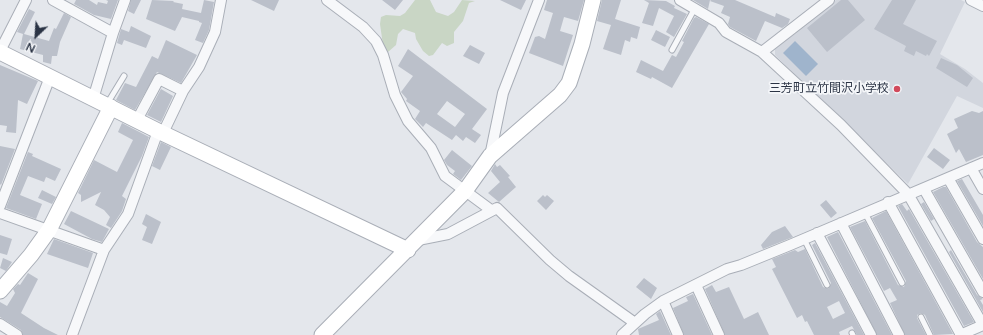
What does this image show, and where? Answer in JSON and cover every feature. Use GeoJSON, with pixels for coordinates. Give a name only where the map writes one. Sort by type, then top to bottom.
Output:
{"type":"FeatureCollection","features":[{"type":"Feature","properties":{"kind":"street"},"geometry":{"type":"LineString","coordinates":[[26,0],[0,51],[160,132],[413,245],[448,234],[491,210],[498,208],[550,260],[599,298],[635,323]]}},
{"type":"Feature","properties":{"kind":"street"},"geometry":{"type":"LineString","coordinates":[[53,0],[112,33]]}},
{"type":"Feature","properties":{"kind":"street"},"geometry":{"type":"LineString","coordinates":[[0,291],[31,255],[49,230],[103,104],[112,33],[125,0]]}},
{"type":"Feature","properties":{"kind":"street"},"geometry":{"type":"LineString","coordinates":[[72,335],[104,250],[128,214],[160,132],[183,91],[199,67],[215,32],[221,0]]}},
{"type":"Feature","properties":{"kind":"street"},"geometry":{"type":"LineString","coordinates":[[328,0],[363,27],[376,41],[383,55],[396,96],[408,121],[431,148],[445,176],[491,210]]}},
{"type":"Feature","properties":{"kind":"street"},"geometry":{"type":"LineString","coordinates":[[490,156],[503,93],[539,0]]}},
{"type":"Feature","properties":{"kind":"street"},"geometry":{"type":"LineString","coordinates":[[322,335],[465,191],[490,156],[560,95],[569,82],[582,44],[593,0]]}},
{"type":"Feature","properties":{"kind":"street"},"geometry":{"type":"LineString","coordinates":[[680,0],[719,23],[726,32],[762,52],[841,126],[908,194],[983,325],[960,335],[888,202]]}},
{"type":"Feature","properties":{"kind":"street"},"geometry":{"type":"LineString","coordinates":[[762,52],[829,0]]}},
{"type":"Feature","properties":{"kind":"street"},"geometry":{"type":"LineString","coordinates":[[971,0],[983,6]]}},
{"type":"Feature","properties":{"kind":"street"},"geometry":{"type":"LineString","coordinates":[[0,206],[50,77]]}},
{"type":"Feature","properties":{"kind":"street"},"geometry":{"type":"LineString","coordinates":[[137,120],[158,79],[183,91]]}},
{"type":"Feature","properties":{"kind":"street"},"geometry":{"type":"LineString","coordinates":[[622,335],[663,301],[727,269],[741,265],[804,239],[888,202],[924,189],[983,163]]}},
{"type":"Feature","properties":{"kind":"street"},"geometry":{"type":"LineString","coordinates":[[971,168],[983,188]]}},
{"type":"Feature","properties":{"kind":"street"},"geometry":{"type":"LineString","coordinates":[[948,178],[983,240]]}},
{"type":"Feature","properties":{"kind":"street"},"geometry":{"type":"LineString","coordinates":[[924,189],[983,292]]}},
{"type":"Feature","properties":{"kind":"street"},"geometry":{"type":"LineString","coordinates":[[0,213],[104,250]]}},
{"type":"Feature","properties":{"kind":"street"},"geometry":{"type":"LineString","coordinates":[[841,223],[899,335]]}},
{"type":"Feature","properties":{"kind":"street"},"geometry":{"type":"LineString","coordinates":[[817,233],[871,335]]}},
{"type":"Feature","properties":{"kind":"street"},"geometry":{"type":"LineString","coordinates":[[696,284],[719,335]]}},
{"type":"Feature","properties":{"kind":"street"},"geometry":{"type":"LineString","coordinates":[[663,301],[678,335]]}},
{"type":"Feature","properties":{"kind":"street"},"geometry":{"type":"LineString","coordinates":[[0,324],[17,335]]}},
{"type":"Feature","properties":{"kind":"lane"},"geometry":{"type":"LineString","coordinates":[[672,50],[695,8]]}},
{"type":"Feature","properties":{"kind":"lane"},"geometry":{"type":"LineString","coordinates":[[103,104],[124,76]]}},
{"type":"Feature","properties":{"kind":"lane"},"geometry":{"type":"LineString","coordinates":[[864,213],[902,283]]}},
{"type":"Feature","properties":{"kind":"lane"},"geometry":{"type":"LineString","coordinates":[[804,239],[827,284]]}},
{"type":"Feature","properties":{"kind":"lane"},"geometry":{"type":"LineString","coordinates":[[921,317],[930,335]]}},
{"type":"Feature","properties":{"kind":"shaded area","name":"三芳町立竹間沢小学校"},"geometry":{"type":"Polygon","coordinates":[[[836,0],[961,0],[965,2],[940,54],[965,69],[983,83],[983,108],[957,96],[908,184],[775,55],[775,49],[836,0]]]}},
{"type":"Feature","properties":{"kind":"green space"},"geometry":{"type":"Polygon","coordinates":[[[415,0],[430,0],[436,12],[448,16],[454,12],[462,0],[475,1],[469,3],[463,21],[454,32],[454,43],[447,46],[442,43],[433,55],[429,56],[423,51],[416,39],[415,33],[403,29],[398,34],[396,45],[388,52],[383,45],[380,24],[381,17],[386,15],[400,16],[405,13],[415,0]]]}},
{"type":"Feature","properties":{"kind":"water"},"geometry":{"type":"Polygon","coordinates":[[[795,41],[818,64],[806,76],[783,53],[795,41]]]}},
{"type":"Feature","properties":{"kind":"building"},"geometry":{"type":"Polygon","coordinates":[[[76,0],[89,0],[97,5],[98,2],[107,4],[108,1],[106,0],[118,0],[111,19],[94,15],[74,4],[76,0]]]}},
{"type":"Feature","properties":{"kind":"building"},"geometry":{"type":"Polygon","coordinates":[[[131,0],[141,0],[134,14],[128,11],[131,0]]]}},
{"type":"Feature","properties":{"kind":"building"},"geometry":{"type":"Polygon","coordinates":[[[152,0],[174,1],[173,2],[183,4],[182,9],[201,13],[204,0],[214,2],[209,30],[203,43],[195,40],[202,23],[199,21],[182,17],[175,31],[146,19],[152,0]]]}},
{"type":"Feature","properties":{"kind":"building"},"geometry":{"type":"Polygon","coordinates":[[[251,0],[279,0],[274,11],[251,0]]]}},
{"type":"Feature","properties":{"kind":"building"},"geometry":{"type":"Polygon","coordinates":[[[382,0],[403,0],[395,10],[382,0]]]}},
{"type":"Feature","properties":{"kind":"building"},"geometry":{"type":"Polygon","coordinates":[[[500,0],[526,0],[521,10],[500,0]]]}},
{"type":"Feature","properties":{"kind":"building"},"geometry":{"type":"Polygon","coordinates":[[[547,0],[584,0],[578,21],[564,17],[560,31],[573,35],[563,66],[529,53],[535,37],[539,36],[545,39],[553,13],[544,10],[547,0]]]}},
{"type":"Feature","properties":{"kind":"building"},"geometry":{"type":"Polygon","coordinates":[[[602,0],[621,0],[615,19],[640,27],[637,39],[631,37],[630,42],[625,40],[621,55],[603,49],[611,25],[597,21],[602,0]]]}},
{"type":"Feature","properties":{"kind":"building"},"geometry":{"type":"Polygon","coordinates":[[[644,0],[666,1],[675,6],[674,8],[687,14],[674,37],[666,32],[674,16],[659,8],[653,26],[642,23],[649,3],[644,0]]]}},
{"type":"Feature","properties":{"kind":"building"},"geometry":{"type":"Polygon","coordinates":[[[693,0],[710,0],[708,9],[693,0]]]}},
{"type":"Feature","properties":{"kind":"building"},"geometry":{"type":"Polygon","coordinates":[[[735,0],[775,17],[776,13],[790,19],[788,24],[782,28],[765,21],[756,41],[730,27],[728,24],[730,17],[721,13],[724,6],[710,1],[735,0]]]}},
{"type":"Feature","properties":{"kind":"building"},"geometry":{"type":"Polygon","coordinates":[[[841,0],[848,0],[865,20],[827,52],[807,28],[841,0]]]}},
{"type":"Feature","properties":{"kind":"building"},"geometry":{"type":"Polygon","coordinates":[[[892,0],[916,0],[903,24],[937,41],[929,56],[916,51],[914,56],[904,51],[906,46],[874,29],[892,0]]]}},
{"type":"Feature","properties":{"kind":"building"},"geometry":{"type":"Polygon","coordinates":[[[29,9],[35,12],[24,34],[49,41],[54,28],[56,29],[64,13],[71,17],[60,42],[57,56],[52,56],[51,64],[43,62],[43,55],[20,49],[23,34],[17,32],[29,9]]]}},
{"type":"Feature","properties":{"kind":"building"},"geometry":{"type":"Polygon","coordinates":[[[696,17],[709,24],[672,88],[652,77],[651,79],[636,72],[641,60],[663,71],[672,55],[676,57],[684,42],[682,41],[694,18],[696,17]]]}},
{"type":"Feature","properties":{"kind":"building"},"geometry":{"type":"Polygon","coordinates":[[[131,26],[151,36],[146,48],[124,40],[122,45],[117,43],[121,29],[129,32],[131,26]]]}},
{"type":"Feature","properties":{"kind":"building"},"geometry":{"type":"Polygon","coordinates":[[[656,30],[670,37],[665,47],[651,40],[656,30]]]}},
{"type":"Feature","properties":{"kind":"building"},"geometry":{"type":"Polygon","coordinates":[[[166,40],[197,55],[181,83],[157,72],[135,110],[116,100],[125,83],[136,87],[152,56],[158,59],[166,40]]]}},
{"type":"Feature","properties":{"kind":"building"},"geometry":{"type":"Polygon","coordinates":[[[470,45],[485,53],[479,64],[463,56],[470,45]]]}},
{"type":"Feature","properties":{"kind":"building"},"geometry":{"type":"Polygon","coordinates":[[[408,49],[487,109],[472,129],[481,135],[475,143],[466,137],[463,141],[456,135],[452,140],[426,123],[423,127],[415,119],[420,111],[406,101],[407,99],[401,92],[413,76],[398,66],[408,49]],[[447,101],[437,114],[455,127],[465,114],[447,101]]]}},
{"type":"Feature","properties":{"kind":"building"},"geometry":{"type":"Polygon","coordinates":[[[941,58],[957,65],[973,78],[967,87],[936,68],[941,58]]]}},
{"type":"Feature","properties":{"kind":"building"},"geometry":{"type":"Polygon","coordinates":[[[0,65],[38,81],[27,104],[18,100],[16,133],[6,132],[7,126],[0,125],[0,65]]]}},
{"type":"Feature","properties":{"kind":"building"},"geometry":{"type":"Polygon","coordinates":[[[161,89],[173,96],[161,122],[147,115],[161,89]]]}},
{"type":"Feature","properties":{"kind":"building"},"geometry":{"type":"Polygon","coordinates":[[[972,111],[979,113],[983,111],[983,155],[966,162],[959,149],[956,153],[947,134],[958,128],[954,119],[972,111]]]}},
{"type":"Feature","properties":{"kind":"building"},"geometry":{"type":"Polygon","coordinates":[[[122,123],[149,137],[142,156],[122,196],[126,199],[122,211],[111,228],[106,225],[110,217],[104,210],[95,205],[101,192],[81,202],[81,195],[78,193],[94,160],[117,172],[133,140],[118,132],[122,123]]]}},
{"type":"Feature","properties":{"kind":"building"},"geometry":{"type":"Polygon","coordinates":[[[161,142],[171,147],[160,170],[152,166],[161,142]]]}},
{"type":"Feature","properties":{"kind":"building"},"geometry":{"type":"Polygon","coordinates":[[[0,146],[15,149],[1,185],[0,184],[0,146]]]}},
{"type":"Feature","properties":{"kind":"building"},"geometry":{"type":"Polygon","coordinates":[[[934,148],[950,160],[943,169],[927,157],[934,148]]]}},
{"type":"Feature","properties":{"kind":"building"},"geometry":{"type":"Polygon","coordinates":[[[452,150],[472,166],[461,180],[453,174],[455,171],[447,165],[444,160],[452,150]]]}},
{"type":"Feature","properties":{"kind":"building"},"geometry":{"type":"Polygon","coordinates":[[[28,152],[33,154],[32,156],[61,169],[55,181],[46,177],[44,182],[28,176],[20,195],[42,204],[36,219],[6,208],[28,152]]]}},
{"type":"Feature","properties":{"kind":"building"},"geometry":{"type":"Polygon","coordinates":[[[495,164],[497,167],[500,165],[510,176],[508,177],[516,187],[499,202],[488,193],[500,182],[491,171],[495,164]]]}},
{"type":"Feature","properties":{"kind":"building"},"geometry":{"type":"Polygon","coordinates":[[[962,179],[983,215],[983,226],[957,181],[962,179]]]}},
{"type":"Feature","properties":{"kind":"building"},"geometry":{"type":"Polygon","coordinates":[[[946,187],[977,242],[983,247],[983,279],[933,192],[946,187]]]}},
{"type":"Feature","properties":{"kind":"building"},"geometry":{"type":"Polygon","coordinates":[[[42,190],[56,197],[52,204],[38,198],[42,190]]]}},
{"type":"Feature","properties":{"kind":"building"},"geometry":{"type":"Polygon","coordinates":[[[543,195],[545,197],[547,195],[554,201],[546,210],[537,201],[543,195]]]}},
{"type":"Feature","properties":{"kind":"building"},"geometry":{"type":"Polygon","coordinates":[[[826,200],[837,213],[831,218],[820,205],[826,200]]]}},
{"type":"Feature","properties":{"kind":"building"},"geometry":{"type":"Polygon","coordinates":[[[924,202],[934,219],[931,221],[921,204],[924,202]]]}},
{"type":"Feature","properties":{"kind":"building"},"geometry":{"type":"Polygon","coordinates":[[[902,204],[907,211],[909,209],[974,322],[964,326],[898,206],[902,204]]]}},
{"type":"Feature","properties":{"kind":"building"},"geometry":{"type":"Polygon","coordinates":[[[71,211],[109,229],[102,242],[92,239],[64,224],[71,211]]]}},
{"type":"Feature","properties":{"kind":"building"},"geometry":{"type":"Polygon","coordinates":[[[886,211],[953,334],[934,335],[925,315],[921,313],[917,315],[917,318],[926,335],[905,335],[890,303],[897,300],[890,288],[884,291],[850,227],[865,221],[898,285],[904,287],[906,281],[872,218],[886,211]]]}},
{"type":"Feature","properties":{"kind":"building"},"geometry":{"type":"Polygon","coordinates":[[[146,214],[161,222],[152,244],[142,240],[147,227],[142,224],[146,214]]]}},
{"type":"Feature","properties":{"kind":"building"},"geometry":{"type":"Polygon","coordinates":[[[785,226],[793,237],[763,249],[761,245],[772,232],[785,226]]]}},
{"type":"Feature","properties":{"kind":"building"},"geometry":{"type":"Polygon","coordinates":[[[838,232],[892,335],[877,335],[827,237],[838,232]]]}},
{"type":"Feature","properties":{"kind":"building"},"geometry":{"type":"Polygon","coordinates":[[[0,235],[12,239],[7,255],[0,253],[0,235]]]}},
{"type":"Feature","properties":{"kind":"building"},"geometry":{"type":"Polygon","coordinates":[[[54,239],[93,253],[88,268],[47,254],[54,239]]]}},
{"type":"Feature","properties":{"kind":"building"},"geometry":{"type":"Polygon","coordinates":[[[815,243],[864,335],[857,335],[852,326],[839,332],[840,335],[814,335],[807,321],[805,322],[802,315],[797,318],[772,269],[776,267],[772,259],[795,250],[798,252],[805,249],[823,287],[828,289],[831,283],[812,245],[815,243]],[[839,301],[827,307],[833,319],[845,313],[839,301]]]}},
{"type":"Feature","properties":{"kind":"building"},"geometry":{"type":"Polygon","coordinates":[[[951,250],[977,295],[983,299],[980,300],[983,305],[983,312],[949,252],[951,250]]]}},
{"type":"Feature","properties":{"kind":"building"},"geometry":{"type":"Polygon","coordinates":[[[3,258],[12,262],[6,271],[0,268],[3,258]]]}},
{"type":"Feature","properties":{"kind":"building"},"geometry":{"type":"Polygon","coordinates":[[[28,273],[38,279],[21,313],[58,335],[23,335],[21,330],[0,317],[0,302],[7,306],[15,293],[13,289],[18,284],[20,285],[28,273]]]}},
{"type":"Feature","properties":{"kind":"building"},"geometry":{"type":"Polygon","coordinates":[[[644,278],[657,288],[651,299],[636,287],[644,278]]]}},
{"type":"Feature","properties":{"kind":"building"},"geometry":{"type":"Polygon","coordinates":[[[712,285],[716,292],[729,287],[744,319],[758,312],[769,335],[725,335],[705,289],[712,285]]]}},
{"type":"Feature","properties":{"kind":"building"},"geometry":{"type":"Polygon","coordinates":[[[693,294],[712,335],[684,335],[673,308],[688,301],[686,297],[693,294]]]}},
{"type":"Feature","properties":{"kind":"building"},"geometry":{"type":"Polygon","coordinates":[[[660,311],[671,335],[639,335],[638,329],[659,320],[656,314],[660,311]]]}},
{"type":"Feature","properties":{"kind":"place","name":"三芳町立竹間沢小学校"},"geometry":{"type":"Point","coordinates":[897,89]}}]}
